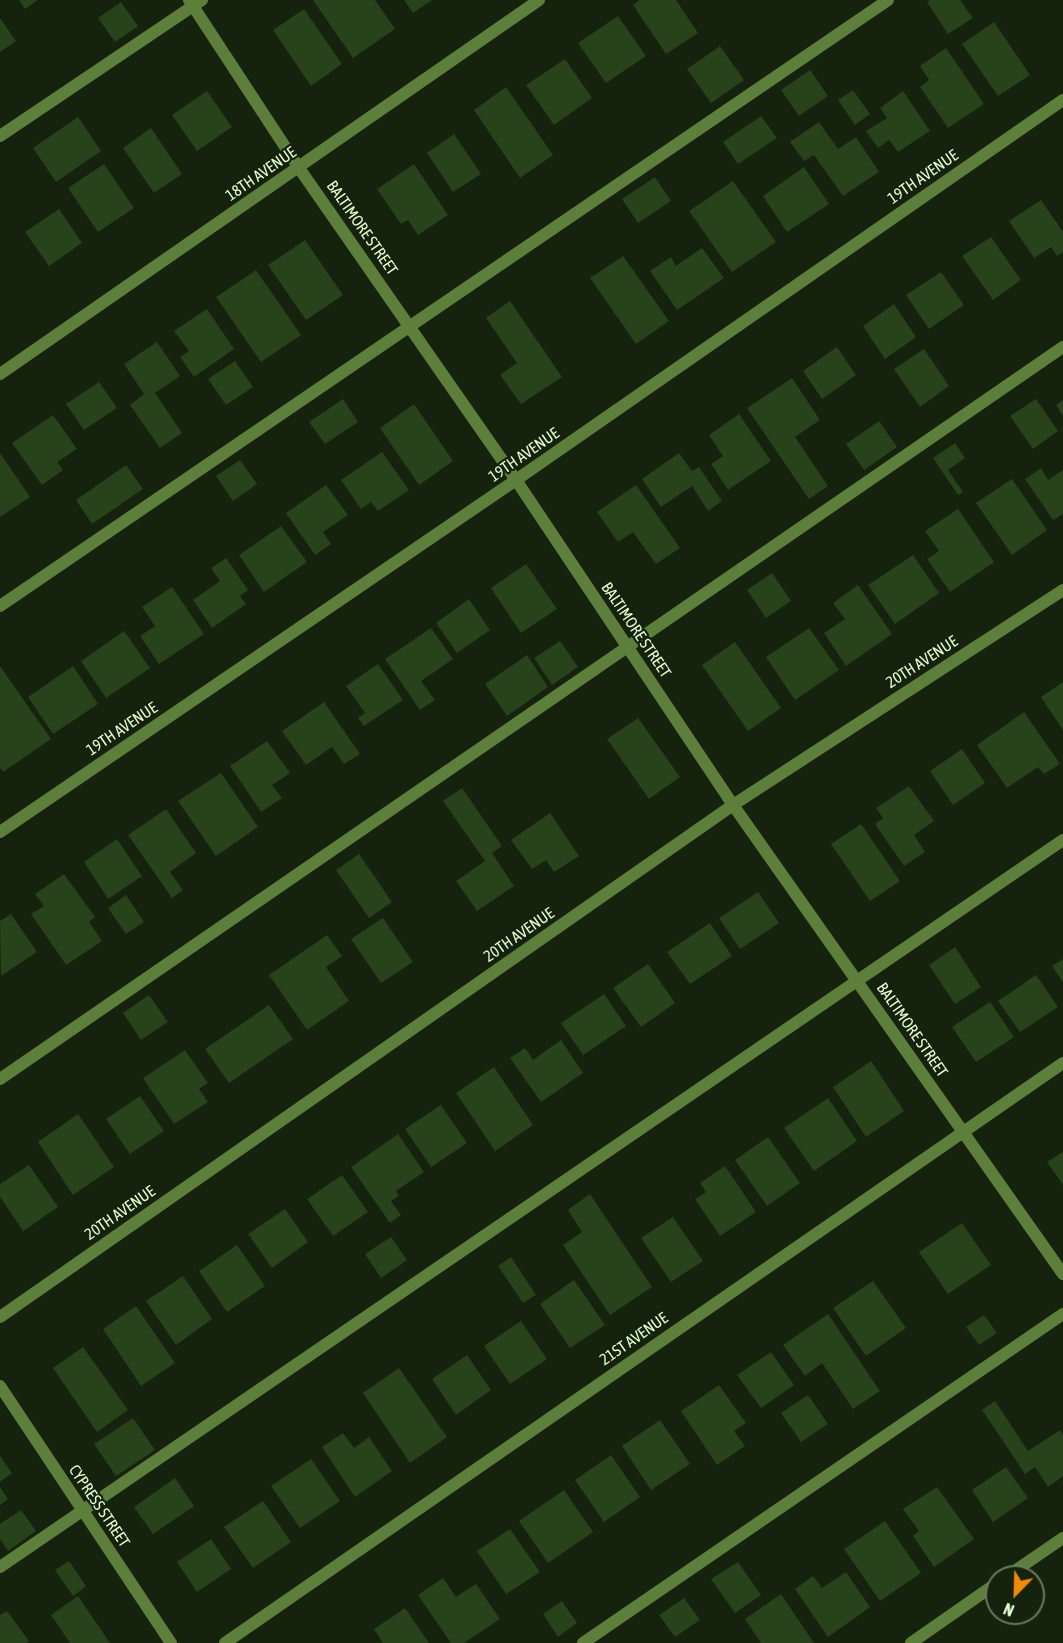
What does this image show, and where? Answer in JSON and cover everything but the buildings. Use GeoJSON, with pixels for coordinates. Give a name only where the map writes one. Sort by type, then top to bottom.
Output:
{"type":"FeatureCollection","features":[{"type":"Feature","properties":{"kind":"street","name":"18TH AVENUE"},"geometry":{"type":"LineString","coordinates":[[0,374],[539,0]]}},
{"type":"Feature","properties":{"kind":"street"},"geometry":{"type":"LineString","coordinates":[[0,606],[888,0]]}},
{"type":"Feature","properties":{"kind":"street","name":"BALTIMORE STREET"},"geometry":{"type":"LineString","coordinates":[[195,2],[299,168],[516,480],[733,805],[1063,1274]]}},
{"type":"Feature","properties":{"kind":"street"},"geometry":{"type":"LineString","coordinates":[[0,136],[195,2]]}},
{"type":"Feature","properties":{"kind":"street","name":"19TH AVENUE"},"geometry":{"type":"LineString","coordinates":[[0,832],[516,480],[1063,100]]}},
{"type":"Feature","properties":{"kind":"street"},"geometry":{"type":"LineString","coordinates":[[0,1079],[1063,347]]}},
{"type":"Feature","properties":{"kind":"street","name":"20TH AVENUE"},"geometry":{"type":"LineString","coordinates":[[0,1317],[733,805],[1063,590]]}},
{"type":"Feature","properties":{"kind":"street"},"geometry":{"type":"LineString","coordinates":[[0,1567],[1063,840]]}},
{"type":"Feature","properties":{"kind":"street","name":"21ST AVENUE"},"geometry":{"type":"LineString","coordinates":[[225,1643],[1063,1064]]}},
{"type":"Feature","properties":{"kind":"street"},"geometry":{"type":"LineString","coordinates":[[583,1643],[1063,1314]]}},
{"type":"Feature","properties":{"kind":"street","name":"CYPRESS STREET"},"geometry":{"type":"LineString","coordinates":[[0,1386],[171,1643]]}},
{"type":"Feature","properties":{"kind":"street"},"geometry":{"type":"LineString","coordinates":[[1024,1565],[1063,1538]]}},
{"type":"Feature","properties":{"kind":"street"},"geometry":{"type":"LineString","coordinates":[[911,1643],[985,1591]]}}]}
